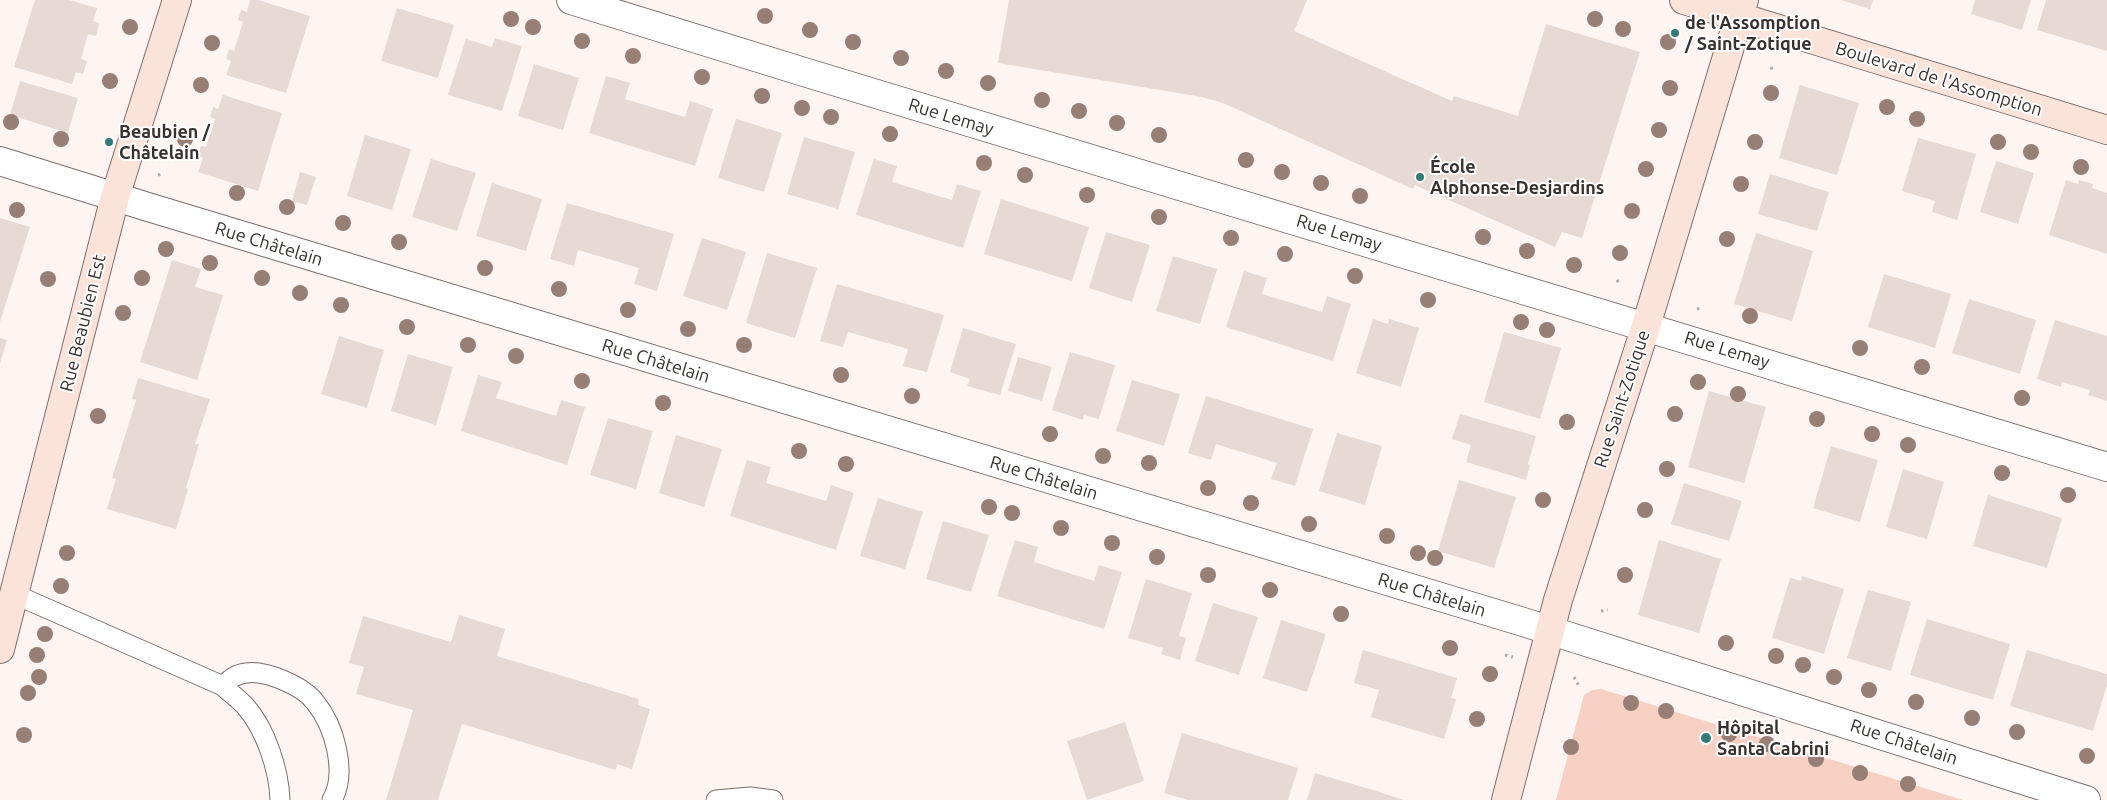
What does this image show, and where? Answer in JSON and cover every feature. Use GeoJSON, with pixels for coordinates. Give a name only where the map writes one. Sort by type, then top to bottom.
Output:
{"type":"FeatureCollection","features":[{"type":"Feature","properties":{"kind":"street","name":"Rue Beaubien Est"},"geometry":{"type":"LineString","coordinates":[[0,648],[115,197],[177,0]]}},
{"type":"Feature","properties":{"kind":"street","name":"Rue Lemay"},"geometry":{"type":"LineString","coordinates":[[571,0],[2107,466]]}},
{"type":"Feature","properties":{"kind":"street","name":"Boulevard de l'Assomption"},"geometry":{"type":"LineString","coordinates":[[1684,0],[1741,9],[2107,130]]}},
{"type":"Feature","properties":{"kind":"street","name":"Rue Saint-Zotique"},"geometry":{"type":"LineString","coordinates":[[1506,800],[1549,630],[1646,326],[1741,9]]}},
{"type":"Feature","properties":{"kind":"street","name":"Rue Châtelain"},"geometry":{"type":"LineString","coordinates":[[0,161],[1549,630],[2081,799]]}},
{"type":"Feature","properties":{"kind":"lane"},"geometry":{"type":"LineString","coordinates":[[14,594],[223,686],[247,708],[262,734],[276,770],[280,800]]}},
{"type":"Feature","properties":{"kind":"lane"},"geometry":{"type":"LineString","coordinates":[[223,686],[231,678],[247,673],[270,675],[297,687],[315,701],[330,724],[337,747],[338,775],[332,800]]}},
{"type":"Feature","properties":{"kind":"lane"},"geometry":{"type":"LineString","coordinates":[[716,800],[750,797],[773,800]]}},
{"type":"Feature","properties":{"kind":"path"},"geometry":{"type":"LineString","coordinates":[[1601,611],[1608,610]]}},
{"type":"Feature","properties":{"kind":"path"},"geometry":{"type":"LineString","coordinates":[[1574,677],[1579,686]]}},
{"type":"Feature","properties":{"kind":"shaded area"},"geometry":{"type":"Polygon","coordinates":[[[1601,689],[1963,800],[1556,800],[1584,695],[1592,690],[1601,689]]]}},
{"type":"Feature","properties":{"kind":"building"},"geometry":{"type":"Polygon","coordinates":[[[35,0],[69,0],[97,8],[93,21],[99,23],[96,36],[88,34],[81,59],[87,61],[83,74],[76,72],[72,84],[14,67],[35,0]]]}},
{"type":"Feature","properties":{"kind":"building"},"geometry":{"type":"Polygon","coordinates":[[[250,0],[258,0],[310,16],[286,93],[226,75],[231,61],[226,59],[229,49],[234,51],[243,22],[238,20],[241,10],[247,12],[250,0]]]}},
{"type":"Feature","properties":{"kind":"building"},"geometry":{"type":"Polygon","coordinates":[[[1009,0],[1307,0],[1294,31],[1452,101],[1454,96],[1518,116],[1546,24],[1640,52],[1582,238],[1562,232],[1555,247],[1415,185],[1413,189],[1223,103],[1202,97],[998,63],[1009,0]]]}},
{"type":"Feature","properties":{"kind":"building"},"geometry":{"type":"Polygon","coordinates":[[[1841,0],[1873,0],[1870,9],[1841,0]]]}},
{"type":"Feature","properties":{"kind":"building"},"geometry":{"type":"Polygon","coordinates":[[[1975,0],[2031,0],[2022,30],[1971,14],[1975,0]]]}},
{"type":"Feature","properties":{"kind":"building"},"geometry":{"type":"Polygon","coordinates":[[[2046,0],[2107,0],[2107,51],[2037,30],[2046,0]]]}},
{"type":"Feature","properties":{"kind":"building"},"geometry":{"type":"Polygon","coordinates":[[[397,8],[454,25],[438,78],[381,61],[397,8]]]}},
{"type":"Feature","properties":{"kind":"building"},"geometry":{"type":"Polygon","coordinates":[[[495,38],[522,46],[502,111],[448,95],[466,39],[492,47],[495,38]]]}},
{"type":"Feature","properties":{"kind":"building"},"geometry":{"type":"Polygon","coordinates":[[[534,64],[579,78],[563,130],[518,116],[534,64]]]}},
{"type":"Feature","properties":{"kind":"building"},"geometry":{"type":"Polygon","coordinates":[[[606,76],[630,83],[625,99],[685,117],[690,101],[713,109],[695,166],[589,133],[606,76]]]}},
{"type":"Feature","properties":{"kind":"building"},"geometry":{"type":"Polygon","coordinates":[[[20,81],[78,98],[68,133],[10,115],[20,81]]]}},
{"type":"Feature","properties":{"kind":"building"},"geometry":{"type":"Polygon","coordinates":[[[1800,85],[1859,103],[1837,175],[1779,158],[1800,85]]]}},
{"type":"Feature","properties":{"kind":"building"},"geometry":{"type":"Polygon","coordinates":[[[223,95],[282,113],[258,191],[198,172],[203,158],[198,156],[201,146],[206,147],[215,119],[210,117],[213,107],[218,109],[223,95]]]}},
{"type":"Feature","properties":{"kind":"building"},"geometry":{"type":"Polygon","coordinates":[[[736,119],[782,133],[764,192],[718,178],[736,119]]]}},
{"type":"Feature","properties":{"kind":"building"},"geometry":{"type":"Polygon","coordinates":[[[365,135],[411,149],[392,210],[347,196],[365,135]]]}},
{"type":"Feature","properties":{"kind":"building"},"geometry":{"type":"Polygon","coordinates":[[[804,137],[855,152],[838,209],[787,194],[804,137]]]}},
{"type":"Feature","properties":{"kind":"building"},"geometry":{"type":"Polygon","coordinates":[[[1918,138],[1976,154],[1957,220],[1932,212],[1935,201],[1902,191],[1918,138]]]}},
{"type":"Feature","properties":{"kind":"building"},"geometry":{"type":"Polygon","coordinates":[[[431,159],[476,173],[457,231],[412,217],[431,159]]]}},
{"type":"Feature","properties":{"kind":"building"},"geometry":{"type":"Polygon","coordinates":[[[874,159],[897,166],[892,182],[952,200],[957,184],[981,191],[963,248],[856,215],[874,159]]]}},
{"type":"Feature","properties":{"kind":"building"},"geometry":{"type":"Polygon","coordinates":[[[1996,161],[2034,173],[2018,224],[1980,212],[1996,161]]]}},
{"type":"Feature","properties":{"kind":"building"},"geometry":{"type":"Polygon","coordinates":[[[300,172],[316,177],[307,205],[292,201],[300,172]]]}},
{"type":"Feature","properties":{"kind":"building"},"geometry":{"type":"Polygon","coordinates":[[[1770,174],[1829,192],[1817,231],[1758,214],[1770,174]]]}},
{"type":"Feature","properties":{"kind":"building"},"geometry":{"type":"Polygon","coordinates":[[[2066,180],[2078,184],[2079,180],[2093,184],[2092,188],[2107,193],[2107,254],[2049,235],[2066,180]]]}},
{"type":"Feature","properties":{"kind":"building"},"geometry":{"type":"Polygon","coordinates":[[[492,183],[542,199],[526,251],[476,236],[492,183]]]}},
{"type":"Feature","properties":{"kind":"building"},"geometry":{"type":"Polygon","coordinates":[[[1001,199],[1089,227],[1072,281],[984,254],[1001,199]]]}},
{"type":"Feature","properties":{"kind":"building"},"geometry":{"type":"Polygon","coordinates":[[[567,203],[674,234],[657,291],[634,284],[639,268],[578,250],[574,266],[550,259],[567,203]]]}},
{"type":"Feature","properties":{"kind":"building"},"geometry":{"type":"Polygon","coordinates":[[[0,218],[30,227],[0,322],[0,218]]]}},
{"type":"Feature","properties":{"kind":"building"},"geometry":{"type":"Polygon","coordinates":[[[1106,232],[1150,245],[1132,302],[1089,288],[1106,232]]]}},
{"type":"Feature","properties":{"kind":"building"},"geometry":{"type":"Polygon","coordinates":[[[1756,233],[1813,251],[1792,321],[1734,304],[1756,233]]]}},
{"type":"Feature","properties":{"kind":"building"},"geometry":{"type":"Polygon","coordinates":[[[702,238],[746,252],[727,310],[683,296],[702,238]]]}},
{"type":"Feature","properties":{"kind":"building"},"geometry":{"type":"Polygon","coordinates":[[[767,253],[817,268],[795,338],[746,323],[767,253]]]}},
{"type":"Feature","properties":{"kind":"building"},"geometry":{"type":"Polygon","coordinates":[[[1173,256],[1217,269],[1200,324],[1156,311],[1173,256]]]}},
{"type":"Feature","properties":{"kind":"building"},"geometry":{"type":"Polygon","coordinates":[[[172,260],[201,269],[195,287],[223,295],[197,380],[140,362],[172,260]]]}},
{"type":"Feature","properties":{"kind":"building"},"geometry":{"type":"Polygon","coordinates":[[[1244,271],[1267,278],[1262,294],[1322,312],[1327,296],[1351,304],[1333,361],[1226,327],[1244,271]]]}},
{"type":"Feature","properties":{"kind":"building"},"geometry":{"type":"Polygon","coordinates":[[[1884,274],[1951,294],[1935,348],[1868,327],[1884,274]]]}},
{"type":"Feature","properties":{"kind":"building"},"geometry":{"type":"Polygon","coordinates":[[[837,284],[944,315],[927,372],[903,366],[908,349],[848,332],[843,347],[820,341],[837,284]]]}},
{"type":"Feature","properties":{"kind":"building"},"geometry":{"type":"Polygon","coordinates":[[[1969,299],[2036,320],[2020,374],[1952,353],[1969,299]]]}},
{"type":"Feature","properties":{"kind":"building"},"geometry":{"type":"Polygon","coordinates":[[[1373,319],[1388,324],[1389,319],[1419,328],[1401,387],[1356,373],[1373,319]]]}},
{"type":"Feature","properties":{"kind":"building"},"geometry":{"type":"Polygon","coordinates":[[[2055,320],[2107,336],[2107,401],[2088,395],[2090,390],[2062,382],[2061,387],[2037,379],[2055,320]]]}},
{"type":"Feature","properties":{"kind":"building"},"geometry":{"type":"Polygon","coordinates":[[[963,328],[1016,344],[1000,395],[967,386],[970,379],[950,372],[963,328]]]}},
{"type":"Feature","properties":{"kind":"building"},"geometry":{"type":"Polygon","coordinates":[[[1504,332],[1561,348],[1540,419],[1484,402],[1504,332]]]}},
{"type":"Feature","properties":{"kind":"building"},"geometry":{"type":"Polygon","coordinates":[[[339,336],[384,350],[367,408],[321,394],[339,336]]]}},
{"type":"Feature","properties":{"kind":"building"},"geometry":{"type":"Polygon","coordinates":[[[0,338],[7,340],[0,363],[0,338]]]}},
{"type":"Feature","properties":{"kind":"building"},"geometry":{"type":"Polygon","coordinates":[[[1070,352],[1115,365],[1099,419],[1084,415],[1083,420],[1052,410],[1070,352]]]}},
{"type":"Feature","properties":{"kind":"building"},"geometry":{"type":"Polygon","coordinates":[[[408,354],[453,367],[436,425],[391,411],[408,354]]]}},
{"type":"Feature","properties":{"kind":"building"},"geometry":{"type":"Polygon","coordinates":[[[1018,357],[1052,367],[1042,401],[1008,391],[1018,357]]]}},
{"type":"Feature","properties":{"kind":"building"},"geometry":{"type":"Polygon","coordinates":[[[478,375],[502,382],[496,398],[556,416],[561,400],[585,407],[567,465],[461,431],[478,375]]]}},
{"type":"Feature","properties":{"kind":"building"},"geometry":{"type":"Polygon","coordinates":[[[138,378],[210,399],[195,444],[199,444],[176,529],[107,509],[116,479],[112,478],[136,400],[132,399],[138,378]]]}},
{"type":"Feature","properties":{"kind":"building"},"geometry":{"type":"Polygon","coordinates":[[[1132,380],[1180,394],[1164,446],[1116,431],[1132,380]]]}},
{"type":"Feature","properties":{"kind":"building"},"geometry":{"type":"Polygon","coordinates":[[[1709,391],[1766,407],[1744,483],[1688,467],[1709,391]]]}},
{"type":"Feature","properties":{"kind":"building"},"geometry":{"type":"Polygon","coordinates":[[[1206,396],[1313,429],[1295,486],[1271,479],[1277,463],[1216,444],[1211,460],[1188,453],[1206,396]]]}},
{"type":"Feature","properties":{"kind":"building"},"geometry":{"type":"Polygon","coordinates":[[[1460,414],[1536,436],[1528,464],[1530,465],[1526,480],[1466,462],[1471,445],[1452,439],[1460,414]]]}},
{"type":"Feature","properties":{"kind":"building"},"geometry":{"type":"Polygon","coordinates":[[[608,418],[653,431],[636,489],[590,475],[608,418]]]}},
{"type":"Feature","properties":{"kind":"building"},"geometry":{"type":"Polygon","coordinates":[[[1337,433],[1382,446],[1365,505],[1319,491],[1337,433]]]}},
{"type":"Feature","properties":{"kind":"building"},"geometry":{"type":"Polygon","coordinates":[[[676,435],[722,449],[704,507],[659,493],[676,435]]]}},
{"type":"Feature","properties":{"kind":"building"},"geometry":{"type":"Polygon","coordinates":[[[1831,446],[1878,460],[1860,522],[1813,508],[1831,446]]]}},
{"type":"Feature","properties":{"kind":"building"},"geometry":{"type":"Polygon","coordinates":[[[747,460],[771,467],[766,483],[826,501],[831,485],[854,493],[836,550],[730,516],[747,460]]]}},
{"type":"Feature","properties":{"kind":"building"},"geometry":{"type":"Polygon","coordinates":[[[1903,469],[1944,482],[1927,539],[1886,527],[1903,469]]]}},
{"type":"Feature","properties":{"kind":"building"},"geometry":{"type":"Polygon","coordinates":[[[1459,480],[1516,497],[1494,568],[1438,551],[1459,480]]]}},
{"type":"Feature","properties":{"kind":"building"},"geometry":{"type":"Polygon","coordinates":[[[1684,483],[1742,501],[1729,541],[1671,524],[1684,483]]]}},
{"type":"Feature","properties":{"kind":"building"},"geometry":{"type":"Polygon","coordinates":[[[1988,495],[2062,518],[2047,568],[1973,546],[1988,495]]]}},
{"type":"Feature","properties":{"kind":"building"},"geometry":{"type":"Polygon","coordinates":[[[878,498],[923,512],[905,569],[860,556],[878,498]]]}},
{"type":"Feature","properties":{"kind":"building"},"geometry":{"type":"Polygon","coordinates":[[[943,521],[989,535],[971,592],[926,579],[943,521]]]}},
{"type":"Feature","properties":{"kind":"building"},"geometry":{"type":"Polygon","coordinates":[[[1015,540],[1038,547],[1034,562],[1094,581],[1099,565],[1122,572],[1104,629],[997,596],[1015,540]]]}},
{"type":"Feature","properties":{"kind":"building"},"geometry":{"type":"Polygon","coordinates":[[[1659,540],[1721,559],[1699,633],[1638,615],[1659,540]]]}},
{"type":"Feature","properties":{"kind":"building"},"geometry":{"type":"Polygon","coordinates":[[[1802,576],[1844,589],[1824,654],[1772,638],[1790,578],[1801,581],[1802,576]]]}},
{"type":"Feature","properties":{"kind":"building"},"geometry":{"type":"Polygon","coordinates":[[[1146,579],[1192,593],[1179,636],[1186,638],[1180,660],[1161,654],[1163,648],[1128,638],[1146,579]]]}},
{"type":"Feature","properties":{"kind":"building"},"geometry":{"type":"Polygon","coordinates":[[[1868,590],[1911,602],[1891,671],[1847,658],[1868,590]]]}},
{"type":"Feature","properties":{"kind":"building"},"geometry":{"type":"Polygon","coordinates":[[[1213,603],[1258,617],[1239,675],[1195,661],[1213,603]]]}},
{"type":"Feature","properties":{"kind":"building"},"geometry":{"type":"Polygon","coordinates":[[[459,615],[505,629],[497,656],[639,699],[638,705],[650,709],[632,769],[617,764],[616,770],[462,724],[438,800],[386,800],[413,710],[356,694],[364,667],[349,663],[363,616],[451,642],[459,615]]]}},
{"type":"Feature","properties":{"kind":"building"},"geometry":{"type":"Polygon","coordinates":[[[1927,619],[2010,644],[1993,700],[1910,675],[1927,619]]]}},
{"type":"Feature","properties":{"kind":"building"},"geometry":{"type":"Polygon","coordinates":[[[1281,620],[1326,634],[1307,692],[1263,678],[1281,620]]]}},
{"type":"Feature","properties":{"kind":"building"},"geometry":{"type":"Polygon","coordinates":[[[1363,650],[1457,678],[1451,698],[1456,699],[1444,739],[1371,717],[1379,690],[1354,683],[1363,650]]]}},
{"type":"Feature","properties":{"kind":"building"},"geometry":{"type":"Polygon","coordinates":[[[2027,650],[2107,674],[2107,685],[2093,731],[2010,706],[2027,650]]]}},
{"type":"Feature","properties":{"kind":"building"},"geometry":{"type":"Polygon","coordinates":[[[1125,722],[1144,781],[1087,800],[1067,741],[1125,722]]]}},
{"type":"Feature","properties":{"kind":"building"},"geometry":{"type":"Polygon","coordinates":[[[1182,733],[1298,768],[1288,800],[1188,800],[1164,793],[1182,733]]]}},
{"type":"Feature","properties":{"kind":"building"},"geometry":{"type":"Polygon","coordinates":[[[1315,773],[1373,790],[1404,800],[1307,800],[1315,773]]]}},
{"type":"Feature","properties":{"kind":"place","name":"de l'Assomption / Saint-Zotique"},"geometry":{"type":"Point","coordinates":[1675,33]}},
{"type":"Feature","properties":{"kind":"place","name":"Beaubien / Châtelain"},"geometry":{"type":"Point","coordinates":[109,142]}},
{"type":"Feature","properties":{"kind":"place","name":"École Alphonse-Desjardins"},"geometry":{"type":"Point","coordinates":[1420,177]}},
{"type":"Feature","properties":{"kind":"place","name":"Hôpital Santa Cabrini"},"geometry":{"type":"Point","coordinates":[1706,738]}}]}
